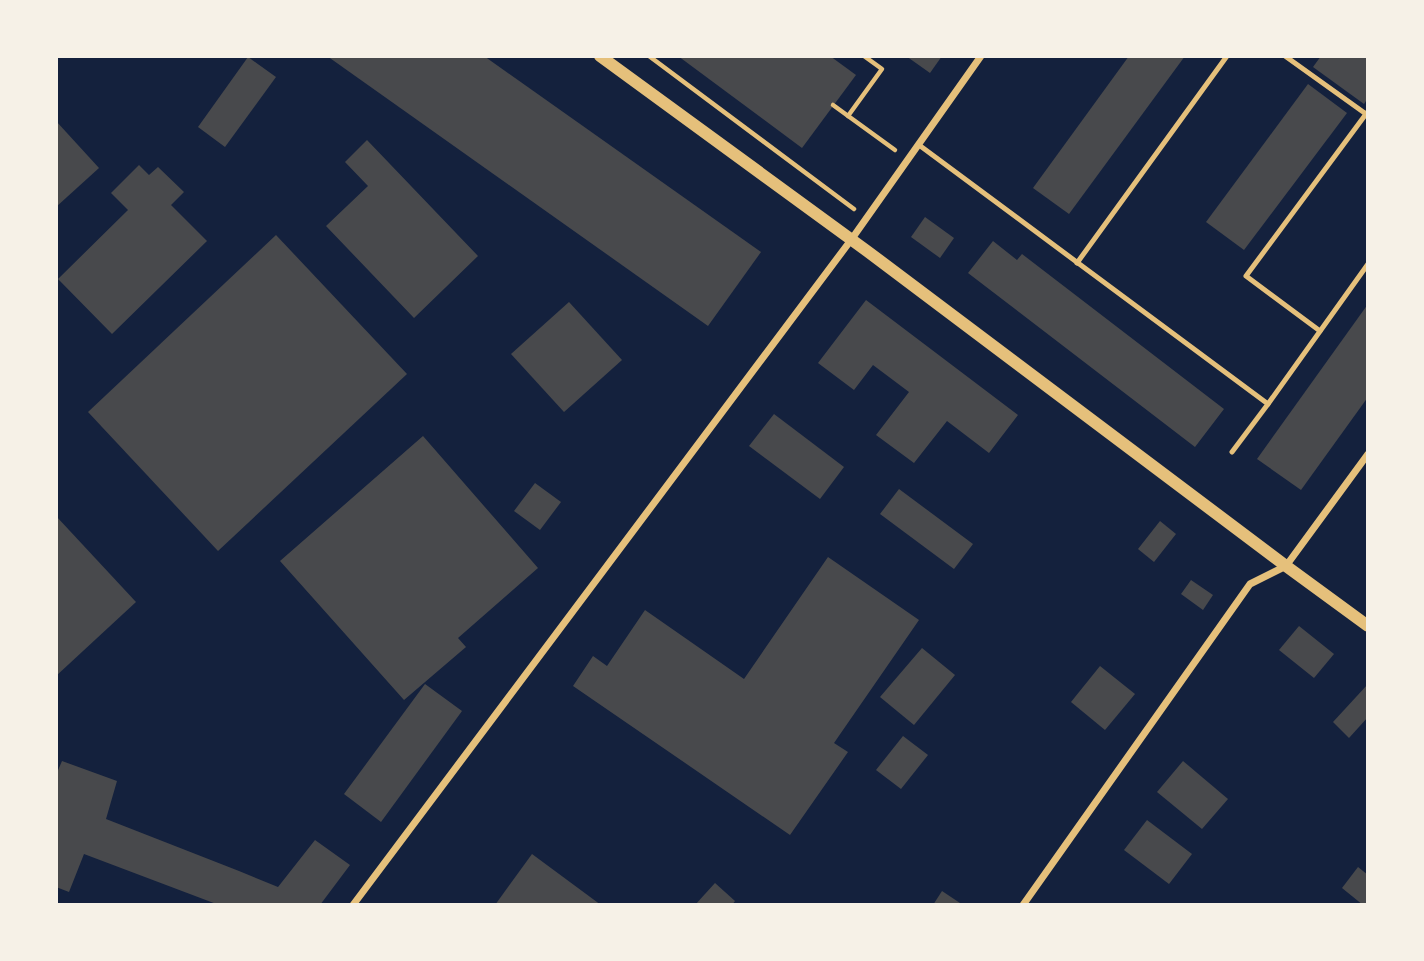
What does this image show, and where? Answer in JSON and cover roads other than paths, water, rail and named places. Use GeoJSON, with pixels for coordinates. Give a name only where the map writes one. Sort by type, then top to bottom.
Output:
{"type":"FeatureCollection","features":[{"type":"Feature","properties":{"kind":"street"},"geometry":{"type":"LineString","coordinates":[[600,56],[1368,626]]}},
{"type":"Feature","properties":{"kind":"street"},"geometry":{"type":"LineString","coordinates":[[353,905],[851,240],[981,56]]}},
{"type":"Feature","properties":{"kind":"street"},"geometry":{"type":"LineString","coordinates":[[1023,905],[1250,584],[1286,566],[1368,454]]}},
{"type":"Feature","properties":{"kind":"lane"},"geometry":{"type":"LineString","coordinates":[[1077,263],[1227,56]]}},
{"type":"Feature","properties":{"kind":"lane"},"geometry":{"type":"LineString","coordinates":[[1285,56],[1367,113],[1246,276],[1320,331]]}},
{"type":"Feature","properties":{"kind":"lane"},"geometry":{"type":"LineString","coordinates":[[919,145],[1268,404]]}},
{"type":"Feature","properties":{"kind":"lane"},"geometry":{"type":"LineString","coordinates":[[1232,452],[1368,264]]}}]}
